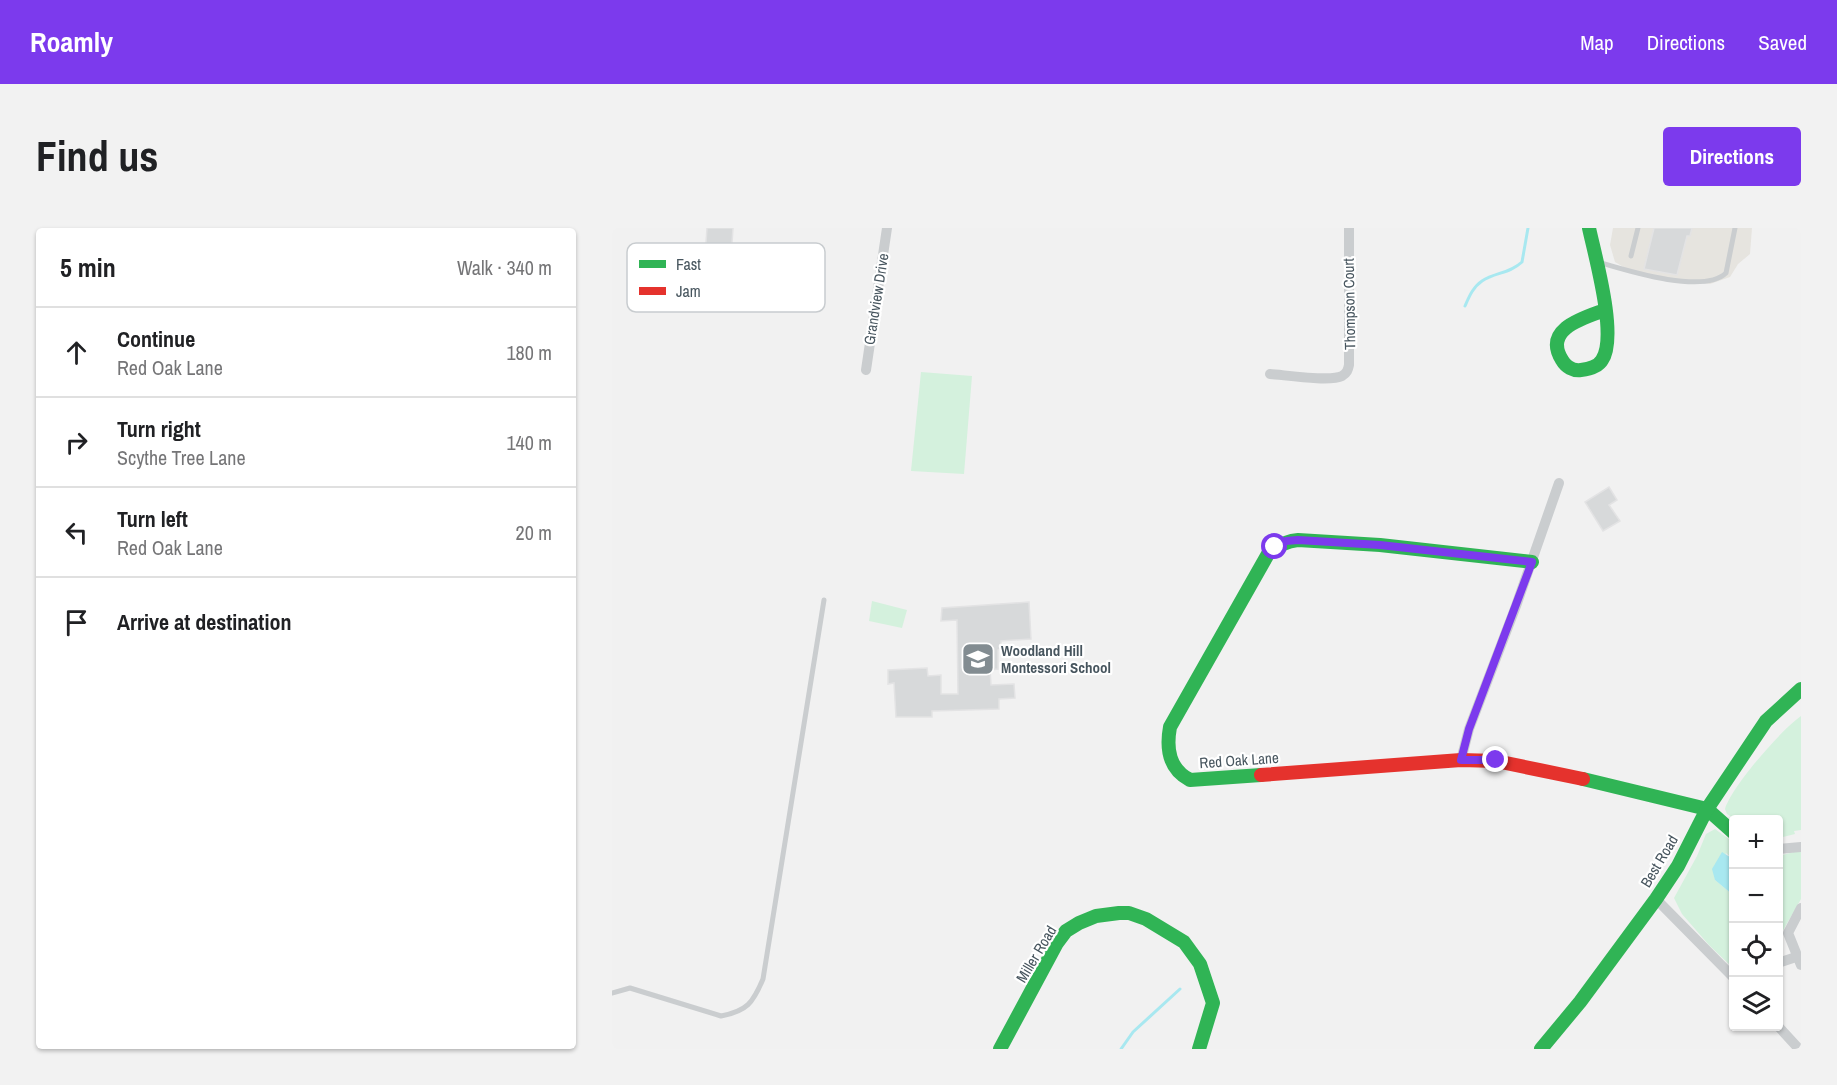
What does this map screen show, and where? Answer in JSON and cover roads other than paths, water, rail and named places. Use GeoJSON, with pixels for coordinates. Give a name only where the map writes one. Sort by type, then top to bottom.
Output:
{"type":"FeatureCollection","features":[{"type":"Feature","properties":{"kind":"street","name":"Grandview Drive"},"geometry":{"type":"LineString","coordinates":[[866,370],[887,228]]}},
{"type":"Feature","properties":{"kind":"street","name":"Thompson Court"},"geometry":{"type":"LineString","coordinates":[[1269,374],[1329,378],[1340,377],[1348,372],[1350,365],[1348,228]]}},
{"type":"Feature","properties":{"kind":"street"},"geometry":{"type":"LineString","coordinates":[[1589,228],[1605,310],[1608,339],[1604,357],[1593,367],[1572,370],[1565,364],[1558,352],[1558,336],[1570,323],[1605,310]]}},
{"type":"Feature","properties":{"kind":"street"},"geometry":{"type":"LineString","coordinates":[[1461,760],[1469,729],[1559,483]]}},
{"type":"Feature","properties":{"kind":"street","name":"Red Oak Lane"},"geometry":{"type":"LineString","coordinates":[[1532,562],[1380,545],[1298,540],[1286,541],[1275,547],[1268,554],[1170,727],[1167,750],[1171,762],[1177,771],[1190,780],[1461,760],[1496,760],[1642,792],[1707,809]]}},
{"type":"Feature","properties":{"kind":"street","name":"Best Road"},"geometry":{"type":"LineString","coordinates":[[1541,1049],[1580,1002],[1656,900],[1678,866],[1707,809],[1766,721],[1801,689]]}},
{"type":"Feature","properties":{"kind":"street"},"geometry":{"type":"LineString","coordinates":[[1707,809],[1729,829]]}},
{"type":"Feature","properties":{"kind":"street"},"geometry":{"type":"LineString","coordinates":[[1783,849],[1801,847]]}},
{"type":"Feature","properties":{"kind":"street"},"geometry":{"type":"LineString","coordinates":[[1656,900],[1733,977]]}},
{"type":"Feature","properties":{"kind":"street"},"geometry":{"type":"LineString","coordinates":[[1783,963],[1799,961],[1788,933],[1801,908]]}},
{"type":"Feature","properties":{"kind":"street","name":"Miller Road"},"geometry":{"type":"LineString","coordinates":[[1000,1049],[1066,932],[1079,923],[1096,916],[1119,913],[1128,913],[1146,919],[1184,942],[1193,952],[1204,975],[1213,1003],[1199,1049]]}},
{"type":"Feature","properties":{"kind":"street"},"geometry":{"type":"LineString","coordinates":[[1783,1031],[1799,1049]]}},
{"type":"Feature","properties":{"kind":"lane"},"geometry":{"type":"LineString","coordinates":[[1631,256],[1638,228]]}},
{"type":"Feature","properties":{"kind":"lane"},"geometry":{"type":"LineString","coordinates":[[1596,261],[1648,277],[1682,280],[1721,278],[1726,273],[1735,228]]}},
{"type":"Feature","properties":{"kind":"lane"},"geometry":{"type":"LineString","coordinates":[[612,993],[630,988],[721,1016],[746,1008],[755,998],[763,979],[824,600]]}},
{"type":"Feature","properties":{"kind":"water"},"geometry":{"type":"Polygon","coordinates":[[[1722,852],[1729,856],[1729,892],[1715,880],[1712,869],[1722,852]]]}},
{"type":"Feature","properties":{"kind":"waterway"},"geometry":{"type":"LineString","coordinates":[[1465,306],[1479,283],[1512,269],[1522,262],[1528,228]]}},
{"type":"Feature","properties":{"kind":"waterway"},"geometry":{"type":"LineString","coordinates":[[1121,1049],[1133,1032],[1180,989]]}},
{"type":"Feature","properties":{"kind":"place","name":"Woodland Hill Montessori School"},"geometry":{"type":"Point","coordinates":[978,659]}}]}
